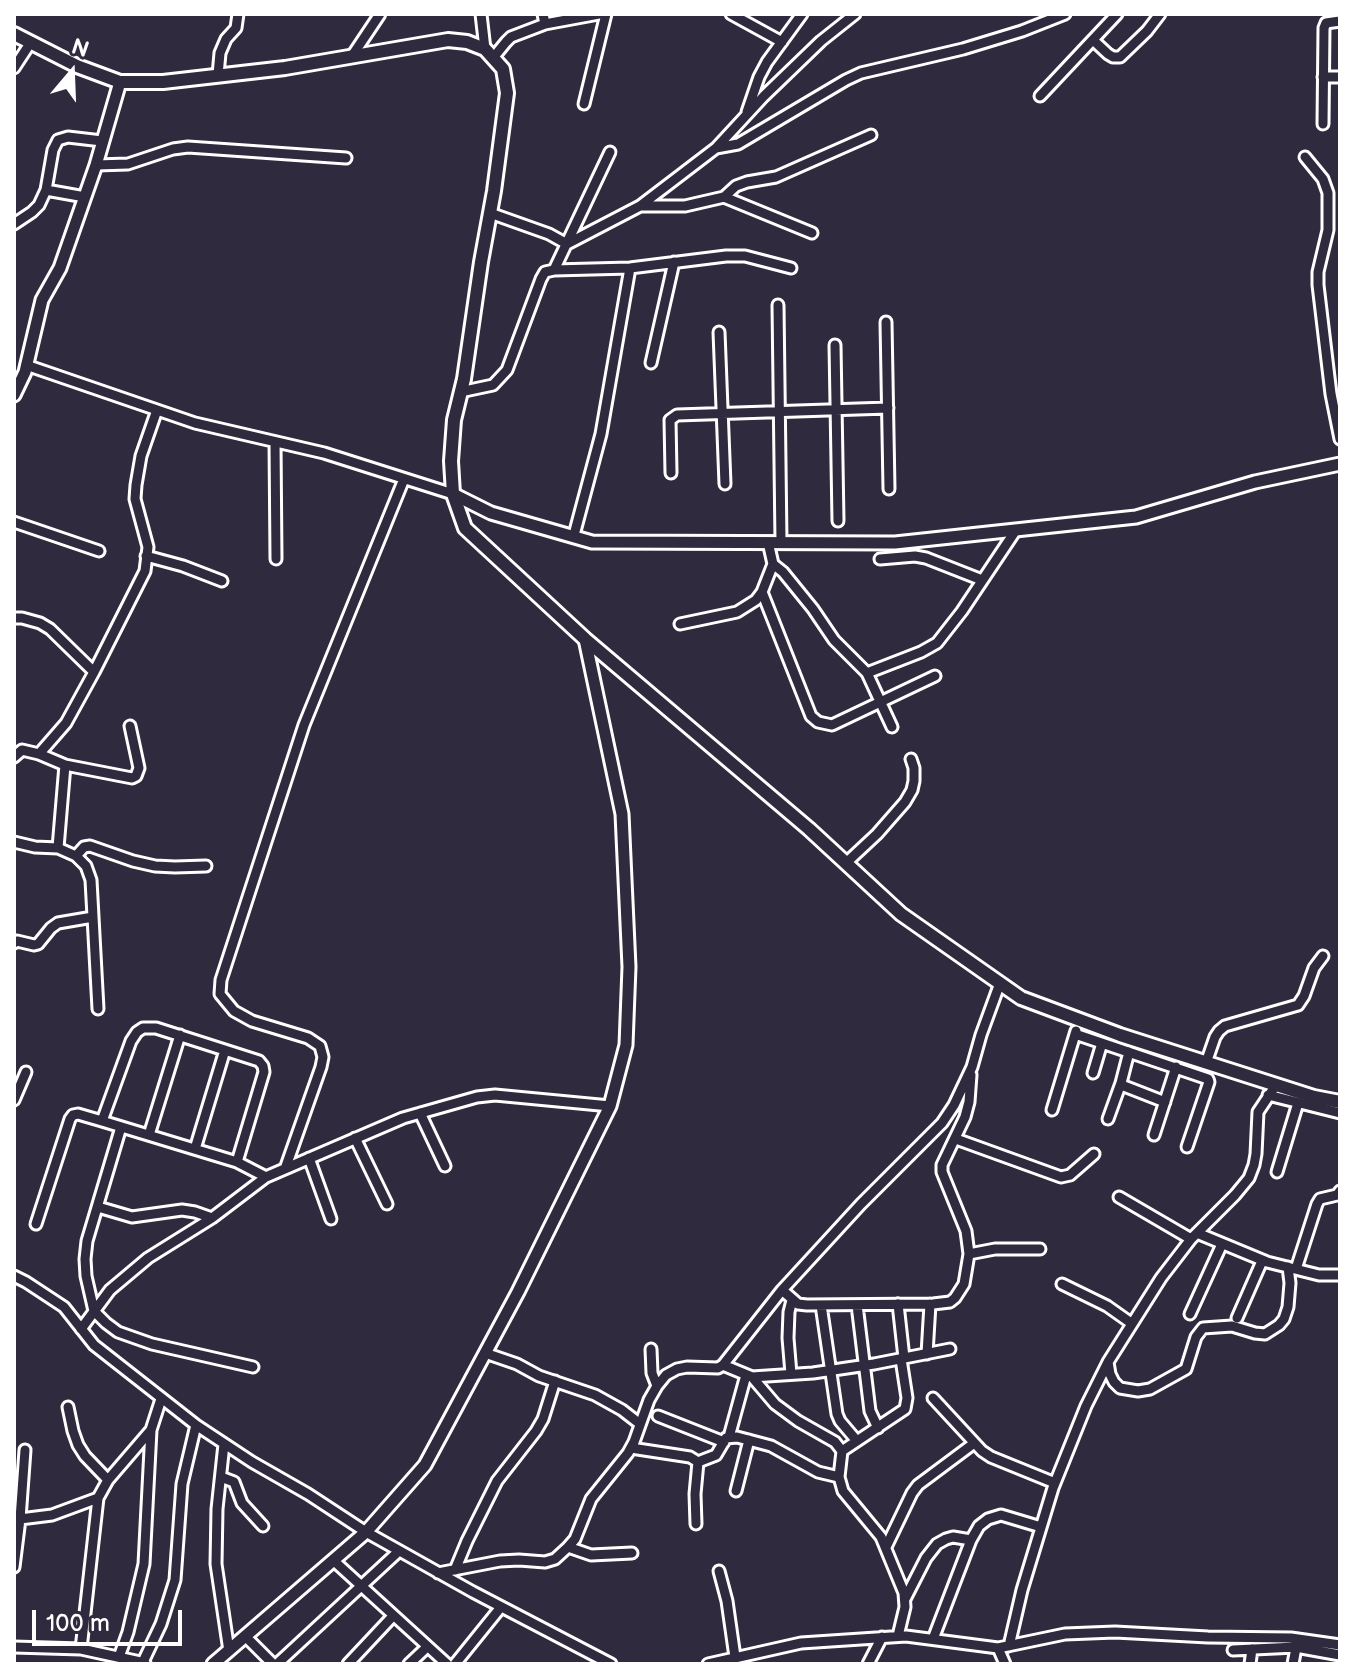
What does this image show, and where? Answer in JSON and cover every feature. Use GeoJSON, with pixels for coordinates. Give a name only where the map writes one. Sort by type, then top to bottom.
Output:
{"type":"FeatureCollection","features":[{"type":"Feature","properties":{"kind":"main road"},"geometry":{"type":"LineString","coordinates":[[14,34],[77,66],[120,82],[163,82],[285,68],[448,40],[467,42],[489,53],[503,69],[507,93],[490,213],[454,420],[451,461],[453,494],[465,528],[585,639],[809,829],[901,914],[1021,998],[1206,1063],[1272,1090],[1340,1102]]}},
{"type":"Feature","properties":{"kind":"street"},"geometry":{"type":"LineString","coordinates":[[218,75],[220,53],[226,39],[236,28],[238,14]]}},
{"type":"Feature","properties":{"kind":"street"},"geometry":{"type":"LineString","coordinates":[[352,56],[380,14]]}},
{"type":"Feature","properties":{"kind":"street"},"geometry":{"type":"LineString","coordinates":[[481,14],[489,53],[544,19],[599,14]]}},
{"type":"Feature","properties":{"kind":"street"},"geometry":{"type":"LineString","coordinates":[[584,104],[606,14]]}},
{"type":"Feature","properties":{"kind":"street"},"geometry":{"type":"LineString","coordinates":[[731,14],[782,42]]}},
{"type":"Feature","properties":{"kind":"street"},"geometry":{"type":"LineString","coordinates":[[746,115],[767,62],[802,14]]}},
{"type":"Feature","properties":{"kind":"street"},"geometry":{"type":"LineString","coordinates":[[567,244],[640,206],[716,148],[821,41],[855,14]]}},
{"type":"Feature","properties":{"kind":"street"},"geometry":{"type":"LineString","coordinates":[[716,148],[738,144],[861,73],[963,49],[1065,14]]}},
{"type":"Feature","properties":{"kind":"street"},"geometry":{"type":"LineString","coordinates":[[1040,96],[1117,14]]}},
{"type":"Feature","properties":{"kind":"street"},"geometry":{"type":"LineString","coordinates":[[1093,40],[1108,54],[1120,57],[1160,14]]}},
{"type":"Feature","properties":{"kind":"street"},"geometry":{"type":"LineString","coordinates":[[1323,124],[1324,28],[1326,23],[1340,21]]}},
{"type":"Feature","properties":{"kind":"street"},"geometry":{"type":"LineString","coordinates":[[14,68],[31,42]]}},
{"type":"Feature","properties":{"kind":"street"},"geometry":{"type":"LineString","coordinates":[[1323,77],[1340,77]]}},
{"type":"Feature","properties":{"kind":"street"},"geometry":{"type":"LineString","coordinates":[[14,395],[26,365],[42,300],[60,268],[96,165],[120,82]]}},
{"type":"Feature","properties":{"kind":"street"},"geometry":{"type":"LineString","coordinates":[[640,206],[685,206],[724,197],[736,186],[776,177],[871,135]]}},
{"type":"Feature","properties":{"kind":"street"},"geometry":{"type":"LineString","coordinates":[[14,224],[39,205],[46,190],[53,150],[58,140],[68,137],[102,141]]}},
{"type":"Feature","properties":{"kind":"street"},"geometry":{"type":"LineString","coordinates":[[96,165],[128,164],[188,147],[346,158]]}},
{"type":"Feature","properties":{"kind":"street"},"geometry":{"type":"LineString","coordinates":[[554,270],[610,152]]}},
{"type":"Feature","properties":{"kind":"street"},"geometry":{"type":"LineString","coordinates":[[1305,157],[1323,179],[1328,193],[1328,230],[1318,285],[1331,394],[1340,439]]}},
{"type":"Feature","properties":{"kind":"street"},"geometry":{"type":"LineString","coordinates":[[46,190],[85,197]]}},
{"type":"Feature","properties":{"kind":"street"},"geometry":{"type":"LineString","coordinates":[[724,197],[812,233]]}},
{"type":"Feature","properties":{"kind":"street"},"geometry":{"type":"LineString","coordinates":[[490,213],[549,234],[567,244]]}},
{"type":"Feature","properties":{"kind":"street"},"geometry":{"type":"LineString","coordinates":[[460,392],[493,385],[507,370],[545,272],[630,268],[726,256],[745,256],[791,268]]}},
{"type":"Feature","properties":{"kind":"street"},"geometry":{"type":"LineString","coordinates":[[651,363],[674,262]]}},
{"type":"Feature","properties":{"kind":"street"},"geometry":{"type":"LineString","coordinates":[[574,535],[601,434],[630,268]]}},
{"type":"Feature","properties":{"kind":"street"},"geometry":{"type":"LineString","coordinates":[[778,305],[781,542]]}},
{"type":"Feature","properties":{"kind":"street"},"geometry":{"type":"LineString","coordinates":[[886,322],[889,489]]}},
{"type":"Feature","properties":{"kind":"street"},"geometry":{"type":"LineString","coordinates":[[719,332],[725,484]]}},
{"type":"Feature","properties":{"kind":"street"},"geometry":{"type":"LineString","coordinates":[[835,345],[838,521]]}},
{"type":"Feature","properties":{"kind":"street"},"geometry":{"type":"LineString","coordinates":[[26,365],[195,423],[354,462],[453,494],[491,513],[592,542],[895,543],[1136,517],[1255,482],[1340,464]]}},
{"type":"Feature","properties":{"kind":"street"},"geometry":{"type":"LineString","coordinates":[[671,473],[669,424],[672,417],[888,408]]}},
{"type":"Feature","properties":{"kind":"street"},"geometry":{"type":"LineString","coordinates":[[39,754],[66,723],[145,571],[148,547],[135,499],[136,485],[141,456],[157,410]]}},
{"type":"Feature","properties":{"kind":"street"},"geometry":{"type":"LineString","coordinates":[[275,442],[276,559]]}},
{"type":"Feature","properties":{"kind":"street"},"geometry":{"type":"LineString","coordinates":[[285,1169],[321,1067],[323,1057],[320,1046],[308,1038],[252,1021],[234,1011],[220,994],[221,980],[304,725],[404,479]]}},
{"type":"Feature","properties":{"kind":"street"},"geometry":{"type":"LineString","coordinates":[[14,522],[99,551]]}},
{"type":"Feature","properties":{"kind":"street"},"geometry":{"type":"LineString","coordinates":[[867,673],[937,643],[1016,530]]}},
{"type":"Feature","properties":{"kind":"street"},"geometry":{"type":"LineString","coordinates":[[680,624],[737,612],[756,600],[773,564],[768,542]]}},
{"type":"Feature","properties":{"kind":"street"},"geometry":{"type":"LineString","coordinates":[[146,556],[222,581]]}},
{"type":"Feature","properties":{"kind":"street"},"geometry":{"type":"LineString","coordinates":[[880,559],[926,558],[982,580]]}},
{"type":"Feature","properties":{"kind":"street"},"geometry":{"type":"LineString","coordinates":[[773,564],[806,600],[834,640],[867,673],[892,727]]}},
{"type":"Feature","properties":{"kind":"street"},"geometry":{"type":"LineString","coordinates":[[762,592],[811,716],[818,722],[832,725],[935,676]]}},
{"type":"Feature","properties":{"kind":"street"},"geometry":{"type":"LineString","coordinates":[[14,618],[40,623],[50,629],[94,672]]}},
{"type":"Feature","properties":{"kind":"street"},"geometry":{"type":"LineString","coordinates":[[213,1664],[366,1532],[425,1465],[518,1292],[610,1106],[626,1045],[629,967],[622,814],[585,639]]}},
{"type":"Feature","properties":{"kind":"street"},"geometry":{"type":"LineString","coordinates":[[17,751],[39,754],[65,765],[132,778],[139,768],[130,726]]}},
{"type":"Feature","properties":{"kind":"street"},"geometry":{"type":"LineString","coordinates":[[846,863],[905,802],[914,781],[911,759]]}},
{"type":"Feature","properties":{"kind":"street"},"geometry":{"type":"LineString","coordinates":[[58,848],[65,765]]}},
{"type":"Feature","properties":{"kind":"street"},"geometry":{"type":"LineString","coordinates":[[14,842],[58,848],[76,856],[86,866],[91,880],[98,1009]]}},
{"type":"Feature","properties":{"kind":"street"},"geometry":{"type":"LineString","coordinates":[[76,856],[84,847],[90,846],[155,866],[206,866]]}},
{"type":"Feature","properties":{"kind":"street"},"geometry":{"type":"LineString","coordinates":[[14,943],[38,944],[45,933],[58,923],[93,917]]}},
{"type":"Feature","properties":{"kind":"street"},"geometry":{"type":"LineString","coordinates":[[1206,1063],[1215,1037],[1225,1026],[1298,1005],[1314,968],[1323,956]]}},
{"type":"Feature","properties":{"kind":"street"},"geometry":{"type":"LineString","coordinates":[[782,1290],[798,1304],[821,1305],[930,1304],[950,1302],[960,1293],[969,1263],[966,1231],[942,1165],[967,1110],[972,1067],[1000,983]]}},
{"type":"Feature","properties":{"kind":"street"},"geometry":{"type":"LineString","coordinates":[[1052,1110],[1079,1020]]}},
{"type":"Feature","properties":{"kind":"street"},"geometry":{"type":"LineString","coordinates":[[102,1121],[137,1032],[143,1028],[156,1028],[180,1035],[259,1061],[263,1066],[264,1072],[237,1162]]}},
{"type":"Feature","properties":{"kind":"street"},"geometry":{"type":"LineString","coordinates":[[1075,1034],[1208,1079],[1187,1147]]}},
{"type":"Feature","properties":{"kind":"street"},"geometry":{"type":"LineString","coordinates":[[149,1135],[180,1035]]}},
{"type":"Feature","properties":{"kind":"street"},"geometry":{"type":"LineString","coordinates":[[1093,1073],[1102,1043]]}},
{"type":"Feature","properties":{"kind":"street"},"geometry":{"type":"LineString","coordinates":[[195,1149],[225,1050]]}},
{"type":"Feature","properties":{"kind":"street"},"geometry":{"type":"LineString","coordinates":[[1108,1119],[1129,1052]]}},
{"type":"Feature","properties":{"kind":"street"},"geometry":{"type":"LineString","coordinates":[[438,1573],[500,1561],[545,1562],[555,1559],[568,1547],[575,1539],[591,1499],[631,1448],[657,1386],[666,1375],[687,1367],[718,1368],[723,1365],[782,1290],[861,1204],[942,1123],[972,1067]]}},
{"type":"Feature","properties":{"kind":"street"},"geometry":{"type":"LineString","coordinates":[[1154,1135],[1176,1067]]}},
{"type":"Feature","properties":{"kind":"street"},"geometry":{"type":"LineString","coordinates":[[14,1100],[26,1072]]}},
{"type":"Feature","properties":{"kind":"street"},"geometry":{"type":"LineString","coordinates":[[1121,1083],[1165,1102]]}},
{"type":"Feature","properties":{"kind":"street"},"geometry":{"type":"LineString","coordinates":[[1009,1646],[1022,1590],[1055,1483],[1086,1406],[1108,1362],[1161,1278],[1194,1236],[1249,1178],[1256,1154],[1258,1112],[1272,1090],[1298,1103],[1340,1113]]}},
{"type":"Feature","properties":{"kind":"street"},"geometry":{"type":"LineString","coordinates":[[81,1329],[110,1290],[148,1258],[212,1218],[266,1177],[355,1138],[403,1118],[477,1097],[495,1095],[610,1106]]}},
{"type":"Feature","properties":{"kind":"street"},"geometry":{"type":"LineString","coordinates":[[1277,1172],[1298,1103]]}},
{"type":"Feature","properties":{"kind":"street"},"geometry":{"type":"LineString","coordinates":[[420,1113],[445,1166]]}},
{"type":"Feature","properties":{"kind":"street"},"geometry":{"type":"LineString","coordinates":[[36,1224],[73,1115],[237,1162],[266,1177]]}},
{"type":"Feature","properties":{"kind":"street"},"geometry":{"type":"LineString","coordinates":[[121,1127],[87,1241],[86,1276],[94,1311],[118,1332],[129,1336],[253,1367]]}},
{"type":"Feature","properties":{"kind":"street"},"geometry":{"type":"LineString","coordinates":[[355,1138],[387,1204]]}},
{"type":"Feature","properties":{"kind":"street"},"geometry":{"type":"LineString","coordinates":[[956,1139],[1061,1177],[1070,1175],[1094,1154]]}},
{"type":"Feature","properties":{"kind":"street"},"geometry":{"type":"LineString","coordinates":[[309,1158],[331,1219]]}},
{"type":"Feature","properties":{"kind":"street"},"geometry":{"type":"LineString","coordinates":[[1108,1362],[1110,1374],[1120,1388],[1150,1389],[1186,1369],[1196,1337],[1203,1328],[1232,1326],[1265,1334],[1279,1325],[1288,1307],[1292,1268],[1317,1204],[1320,1199],[1337,1195],[1340,1191]]}},
{"type":"Feature","properties":{"kind":"street"},"geometry":{"type":"LineString","coordinates":[[1119,1197],[1194,1236],[1262,1261],[1319,1275],[1340,1275]]}},
{"type":"Feature","properties":{"kind":"street"},"geometry":{"type":"LineString","coordinates":[[98,1207],[132,1217],[182,1210],[212,1218]]}},
{"type":"Feature","properties":{"kind":"street"},"geometry":{"type":"LineString","coordinates":[[1190,1314],[1222,1244]]}},
{"type":"Feature","properties":{"kind":"street"},"geometry":{"type":"LineString","coordinates":[[969,1254],[995,1249],[1040,1249]]}},
{"type":"Feature","properties":{"kind":"street"},"geometry":{"type":"LineString","coordinates":[[1237,1318],[1262,1261]]}},
{"type":"Feature","properties":{"kind":"street"},"geometry":{"type":"LineString","coordinates":[[16,1280],[64,1307],[94,1345],[224,1444],[399,1551],[611,1664]]}},
{"type":"Feature","properties":{"kind":"street"},"geometry":{"type":"LineString","coordinates":[[1062,1284],[1107,1306],[1131,1323]]}},
{"type":"Feature","properties":{"kind":"street"},"geometry":{"type":"LineString","coordinates":[[791,1374],[788,1338],[792,1300]]}},
{"type":"Feature","properties":{"kind":"street"},"geometry":{"type":"LineString","coordinates":[[842,1451],[898,1415],[907,1404],[898,1304]]}},
{"type":"Feature","properties":{"kind":"street"},"geometry":{"type":"LineString","coordinates":[[927,1354],[930,1304]]}},
{"type":"Feature","properties":{"kind":"street"},"geometry":{"type":"LineString","coordinates":[[821,1305],[837,1414],[857,1441]]}},
{"type":"Feature","properties":{"kind":"street"},"geometry":{"type":"LineString","coordinates":[[857,1305],[870,1411],[878,1428]]}},
{"type":"Feature","properties":{"kind":"street"},"geometry":{"type":"LineString","coordinates":[[651,1349],[652,1373],[657,1386]]}},
{"type":"Feature","properties":{"kind":"street"},"geometry":{"type":"LineString","coordinates":[[749,1376],[864,1366],[950,1349]]}},
{"type":"Feature","properties":{"kind":"street"},"geometry":{"type":"LineString","coordinates":[[485,1353],[595,1395],[640,1424]]}},
{"type":"Feature","properties":{"kind":"street"},"geometry":{"type":"LineString","coordinates":[[723,1365],[749,1376],[775,1404],[835,1442],[842,1451],[839,1477],[843,1491],[875,1528],[886,1547],[905,1599]]}},
{"type":"Feature","properties":{"kind":"street"},"geometry":{"type":"LineString","coordinates":[[698,1462],[716,1455],[726,1439],[749,1376]]}},
{"type":"Feature","properties":{"kind":"street"},"geometry":{"type":"LineString","coordinates":[[455,1570],[497,1481],[543,1419],[555,1381]]}},
{"type":"Feature","properties":{"kind":"street"},"geometry":{"type":"LineString","coordinates":[[933,1398],[973,1444],[991,1457],[1055,1483]]}},
{"type":"Feature","properties":{"kind":"street"},"geometry":{"type":"LineString","coordinates":[[119,1657],[144,1564],[151,1430],[161,1399]]}},
{"type":"Feature","properties":{"kind":"street"},"geometry":{"type":"LineString","coordinates":[[68,1407],[78,1445],[108,1480]]}},
{"type":"Feature","properties":{"kind":"street"},"geometry":{"type":"LineString","coordinates":[[658,1416],[726,1439],[749,1440],[779,1449],[818,1472],[839,1477]]}},
{"type":"Feature","properties":{"kind":"street"},"geometry":{"type":"LineString","coordinates":[[14,1647],[81,1649],[144,1663],[175,1580],[182,1484],[196,1425]]}},
{"type":"Feature","properties":{"kind":"street"},"geometry":{"type":"LineString","coordinates":[[81,1649],[98,1498],[108,1480],[151,1430]]}},
{"type":"Feature","properties":{"kind":"street"},"geometry":{"type":"LineString","coordinates":[[736,1491],[749,1440]]}},
{"type":"Feature","properties":{"kind":"street"},"geometry":{"type":"LineString","coordinates":[[224,1444],[217,1509],[216,1564],[229,1651]]}},
{"type":"Feature","properties":{"kind":"street"},"geometry":{"type":"LineString","coordinates":[[886,1547],[918,1485],[973,1444]]}},
{"type":"Feature","properties":{"kind":"street"},"geometry":{"type":"LineString","coordinates":[[631,1448],[690,1457],[698,1462]]}},
{"type":"Feature","properties":{"kind":"street"},"geometry":{"type":"LineString","coordinates":[[14,1567],[25,1450]]}},
{"type":"Feature","properties":{"kind":"street"},"geometry":{"type":"LineString","coordinates":[[696,1524],[698,1462]]}},
{"type":"Feature","properties":{"kind":"street"},"geometry":{"type":"LineString","coordinates":[[221,1477],[234,1482],[242,1503],[263,1526]]}},
{"type":"Feature","properties":{"kind":"street"},"geometry":{"type":"LineString","coordinates":[[20,1519],[52,1515],[98,1498]]}},
{"type":"Feature","properties":{"kind":"street"},"geometry":{"type":"LineString","coordinates":[[933,1639],[979,1526],[995,1516],[1007,1516],[1041,1527]]}},
{"type":"Feature","properties":{"kind":"street"},"geometry":{"type":"LineString","coordinates":[[898,1636],[905,1599],[926,1558],[937,1544],[946,1539],[971,1540]]}},
{"type":"Feature","properties":{"kind":"street"},"geometry":{"type":"LineString","coordinates":[[568,1547],[591,1555],[632,1553]]}},
{"type":"Feature","properties":{"kind":"street"},"geometry":{"type":"LineString","coordinates":[[246,1637],[275,1664],[399,1551]]}},
{"type":"Feature","properties":{"kind":"street"},"geometry":{"type":"LineString","coordinates":[[333,1560],[447,1664]]}},
{"type":"Feature","properties":{"kind":"street"},"geometry":{"type":"LineString","coordinates":[[719,1571],[735,1657]]}},
{"type":"Feature","properties":{"kind":"street"},"geometry":{"type":"LineString","coordinates":[[455,1664],[501,1607]]}},
{"type":"Feature","properties":{"kind":"street"},"geometry":{"type":"LineString","coordinates":[[348,1664],[393,1616]]}},
{"type":"Feature","properties":{"kind":"street"},"geometry":{"type":"LineString","coordinates":[[708,1664],[801,1643],[898,1636],[998,1648],[1076,1633],[1115,1632],[1340,1645]]}},
{"type":"Feature","properties":{"kind":"street"},"geometry":{"type":"LineString","coordinates":[[868,1664],[882,1637]]}},
{"type":"Feature","properties":{"kind":"street"},"geometry":{"type":"LineString","coordinates":[[1293,1664],[1297,1643]]}},
{"type":"Feature","properties":{"kind":"street"},"geometry":{"type":"LineString","coordinates":[[1233,1650],[1297,1643],[1340,1654],[1337,1664]]}},
{"type":"Feature","properties":{"kind":"street"},"geometry":{"type":"LineString","coordinates":[[409,1664],[427,1647]]}},
{"type":"Feature","properties":{"kind":"street"},"geometry":{"type":"LineString","coordinates":[[998,1648],[1005,1664]]}},
{"type":"Feature","properties":{"kind":"street"},"geometry":{"type":"LineString","coordinates":[[1250,1664],[1252,1649]]}}]}
